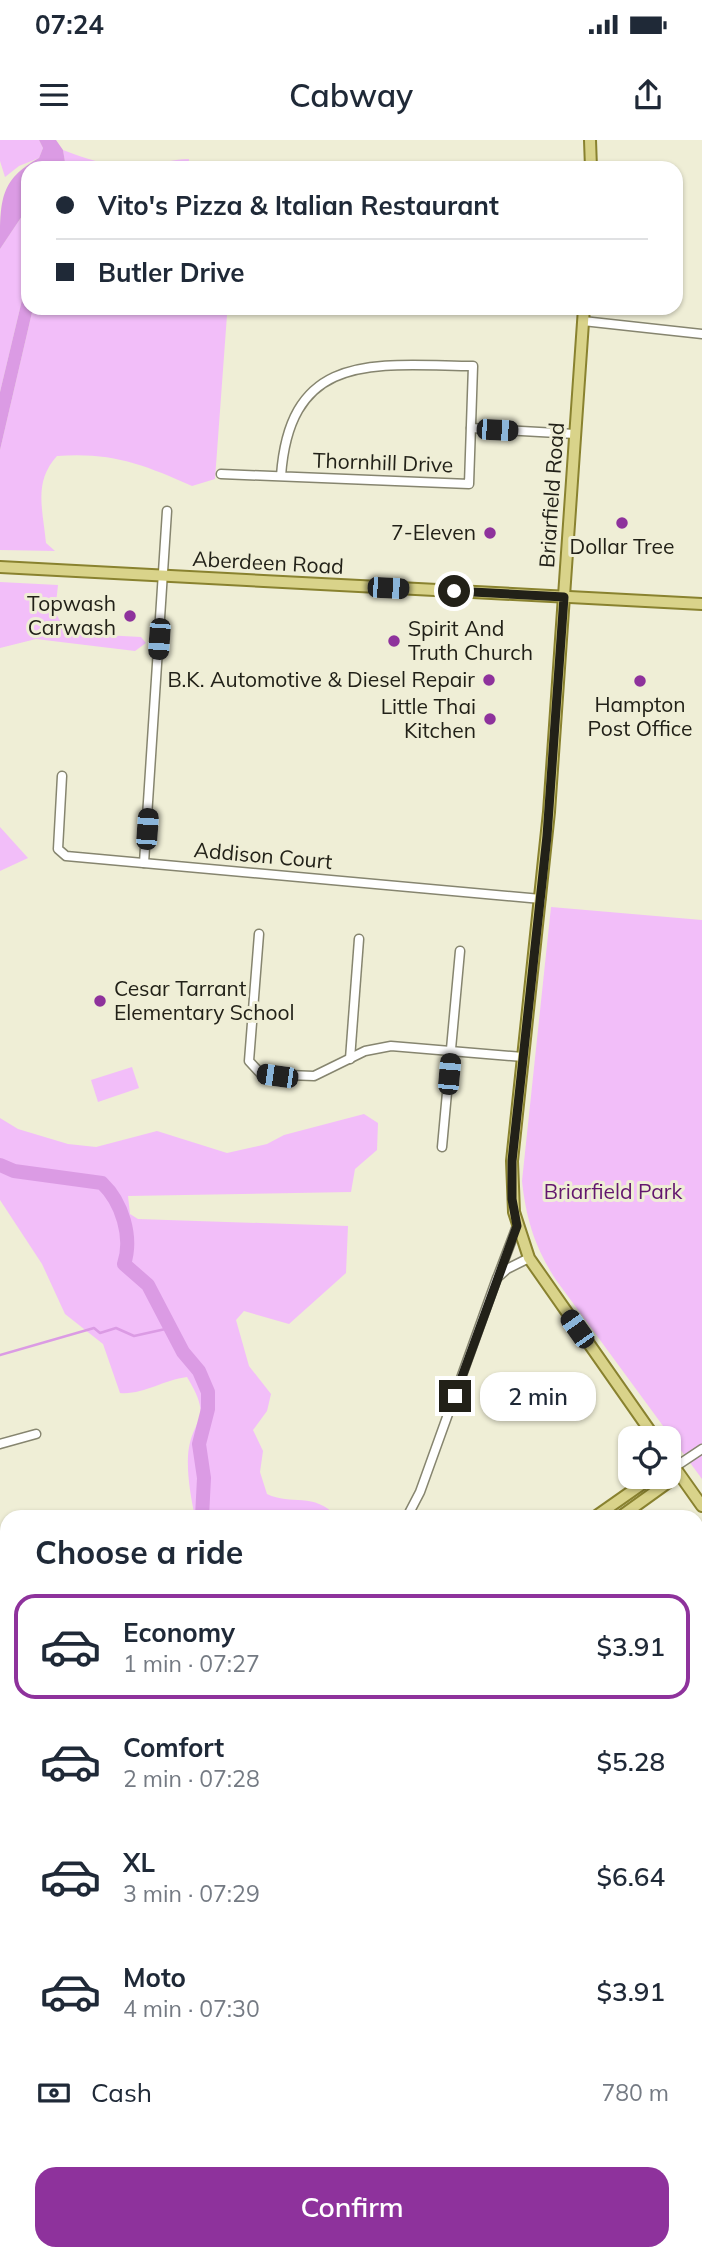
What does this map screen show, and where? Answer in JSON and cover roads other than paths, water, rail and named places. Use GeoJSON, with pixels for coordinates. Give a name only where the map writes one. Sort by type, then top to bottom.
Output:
{"type":"FeatureCollection","features":[{"type":"Feature","properties":{"kind":"main road"},"geometry":{"type":"LineString","coordinates":[[590,140],[591,161]]}},
{"type":"Feature","properties":{"kind":"main road","name":"Briarfield Road"},"geometry":{"type":"LineString","coordinates":[[583,315],[541,899],[511,1179],[517,1226],[529,1258],[647,1426]]}},
{"type":"Feature","properties":{"kind":"main road","name":"Aberdeen Road"},"geometry":{"type":"LineString","coordinates":[[0,567],[702,604]]}},
{"type":"Feature","properties":{"kind":"main road"},"geometry":{"type":"LineString","coordinates":[[681,1478],[702,1506]]}},
{"type":"Feature","properties":{"kind":"main road"},"geometry":{"type":"LineString","coordinates":[[605,1510],[635,1489]]}},
{"type":"Feature","properties":{"kind":"main road"},"geometry":{"type":"LineString","coordinates":[[630,1510],[659,1489]]}},
{"type":"Feature","properties":{"kind":"street"},"geometry":{"type":"LineString","coordinates":[[583,321],[702,334]]}},
{"type":"Feature","properties":{"kind":"street"},"geometry":{"type":"LineString","coordinates":[[281,477],[287,436],[302,407],[329,379],[364,366],[473,366],[471,428]]}},
{"type":"Feature","properties":{"kind":"street","name":"Thornhill Drive"},"geometry":{"type":"LineString","coordinates":[[220,474],[468,484],[471,428],[575,434]]}},
{"type":"Feature","properties":{"kind":"street"},"geometry":{"type":"LineString","coordinates":[[144,863],[167,511]]}},
{"type":"Feature","properties":{"kind":"street","name":"Addison Court"},"geometry":{"type":"LineString","coordinates":[[62,776],[59,853],[66,856],[541,899]]}},
{"type":"Feature","properties":{"kind":"street"},"geometry":{"type":"LineString","coordinates":[[259,934],[248,1054],[251,1066],[261,1074],[304,1077],[326,1073],[379,1047],[523,1058]]}},
{"type":"Feature","properties":{"kind":"street"},"geometry":{"type":"LineString","coordinates":[[350,1059],[359,939]]}},
{"type":"Feature","properties":{"kind":"street"},"geometry":{"type":"LineString","coordinates":[[442,1147],[460,951]]}},
{"type":"Feature","properties":{"kind":"street"},"geometry":{"type":"LineString","coordinates":[[411,1510],[420,1492],[517,1226]]}},
{"type":"Feature","properties":{"kind":"street"},"geometry":{"type":"LineString","coordinates":[[497,1278],[529,1258]]}},
{"type":"Feature","properties":{"kind":"street"},"geometry":{"type":"LineString","coordinates":[[0,1444],[36,1434]]}},
{"type":"Feature","properties":{"kind":"street"},"geometry":{"type":"LineString","coordinates":[[681,1460],[702,1448]]}},
{"type":"Feature","properties":{"kind":"waterway"},"geometry":{"type":"LineString","coordinates":[[0,1165],[14,1171],[102,1183],[115,1200],[126,1232],[124,1264],[148,1285],[183,1352],[199,1371],[208,1392],[208,1409],[199,1444],[204,1478],[202,1510]]}},
{"type":"Feature","properties":{"kind":"waterway"},"geometry":{"type":"LineString","coordinates":[[0,1355],[94,1328],[100,1333],[116,1328],[134,1336],[170,1328]]}},
{"type":"Feature","properties":{"kind":"place","name":"Dollar Tree"},"geometry":{"type":"Point","coordinates":[622,523]}},
{"type":"Feature","properties":{"kind":"place","name":"7-Eleven"},"geometry":{"type":"Point","coordinates":[490,533]}},
{"type":"Feature","properties":{"kind":"place","name":"Topwash Carwash"},"geometry":{"type":"Point","coordinates":[130,616]}},
{"type":"Feature","properties":{"kind":"place","name":"Spirit And Truth Church"},"geometry":{"type":"Point","coordinates":[394,641]}},
{"type":"Feature","properties":{"kind":"place","name":"B.K. Automotive & Diesel Repair"},"geometry":{"type":"Point","coordinates":[489,680]}},
{"type":"Feature","properties":{"kind":"place","name":"Hampton Post Office"},"geometry":{"type":"Point","coordinates":[640,681]}},
{"type":"Feature","properties":{"kind":"place","name":"Little Thai Kitchen"},"geometry":{"type":"Point","coordinates":[490,719]}},
{"type":"Feature","properties":{"kind":"place","name":"Cesar Tarrant Elementary School"},"geometry":{"type":"Point","coordinates":[100,1001]}},
{"type":"Feature","properties":{"kind":"park label","name":"Briarfield Park"},"geometry":{"type":"Point","coordinates":[613,1192]}}]}
